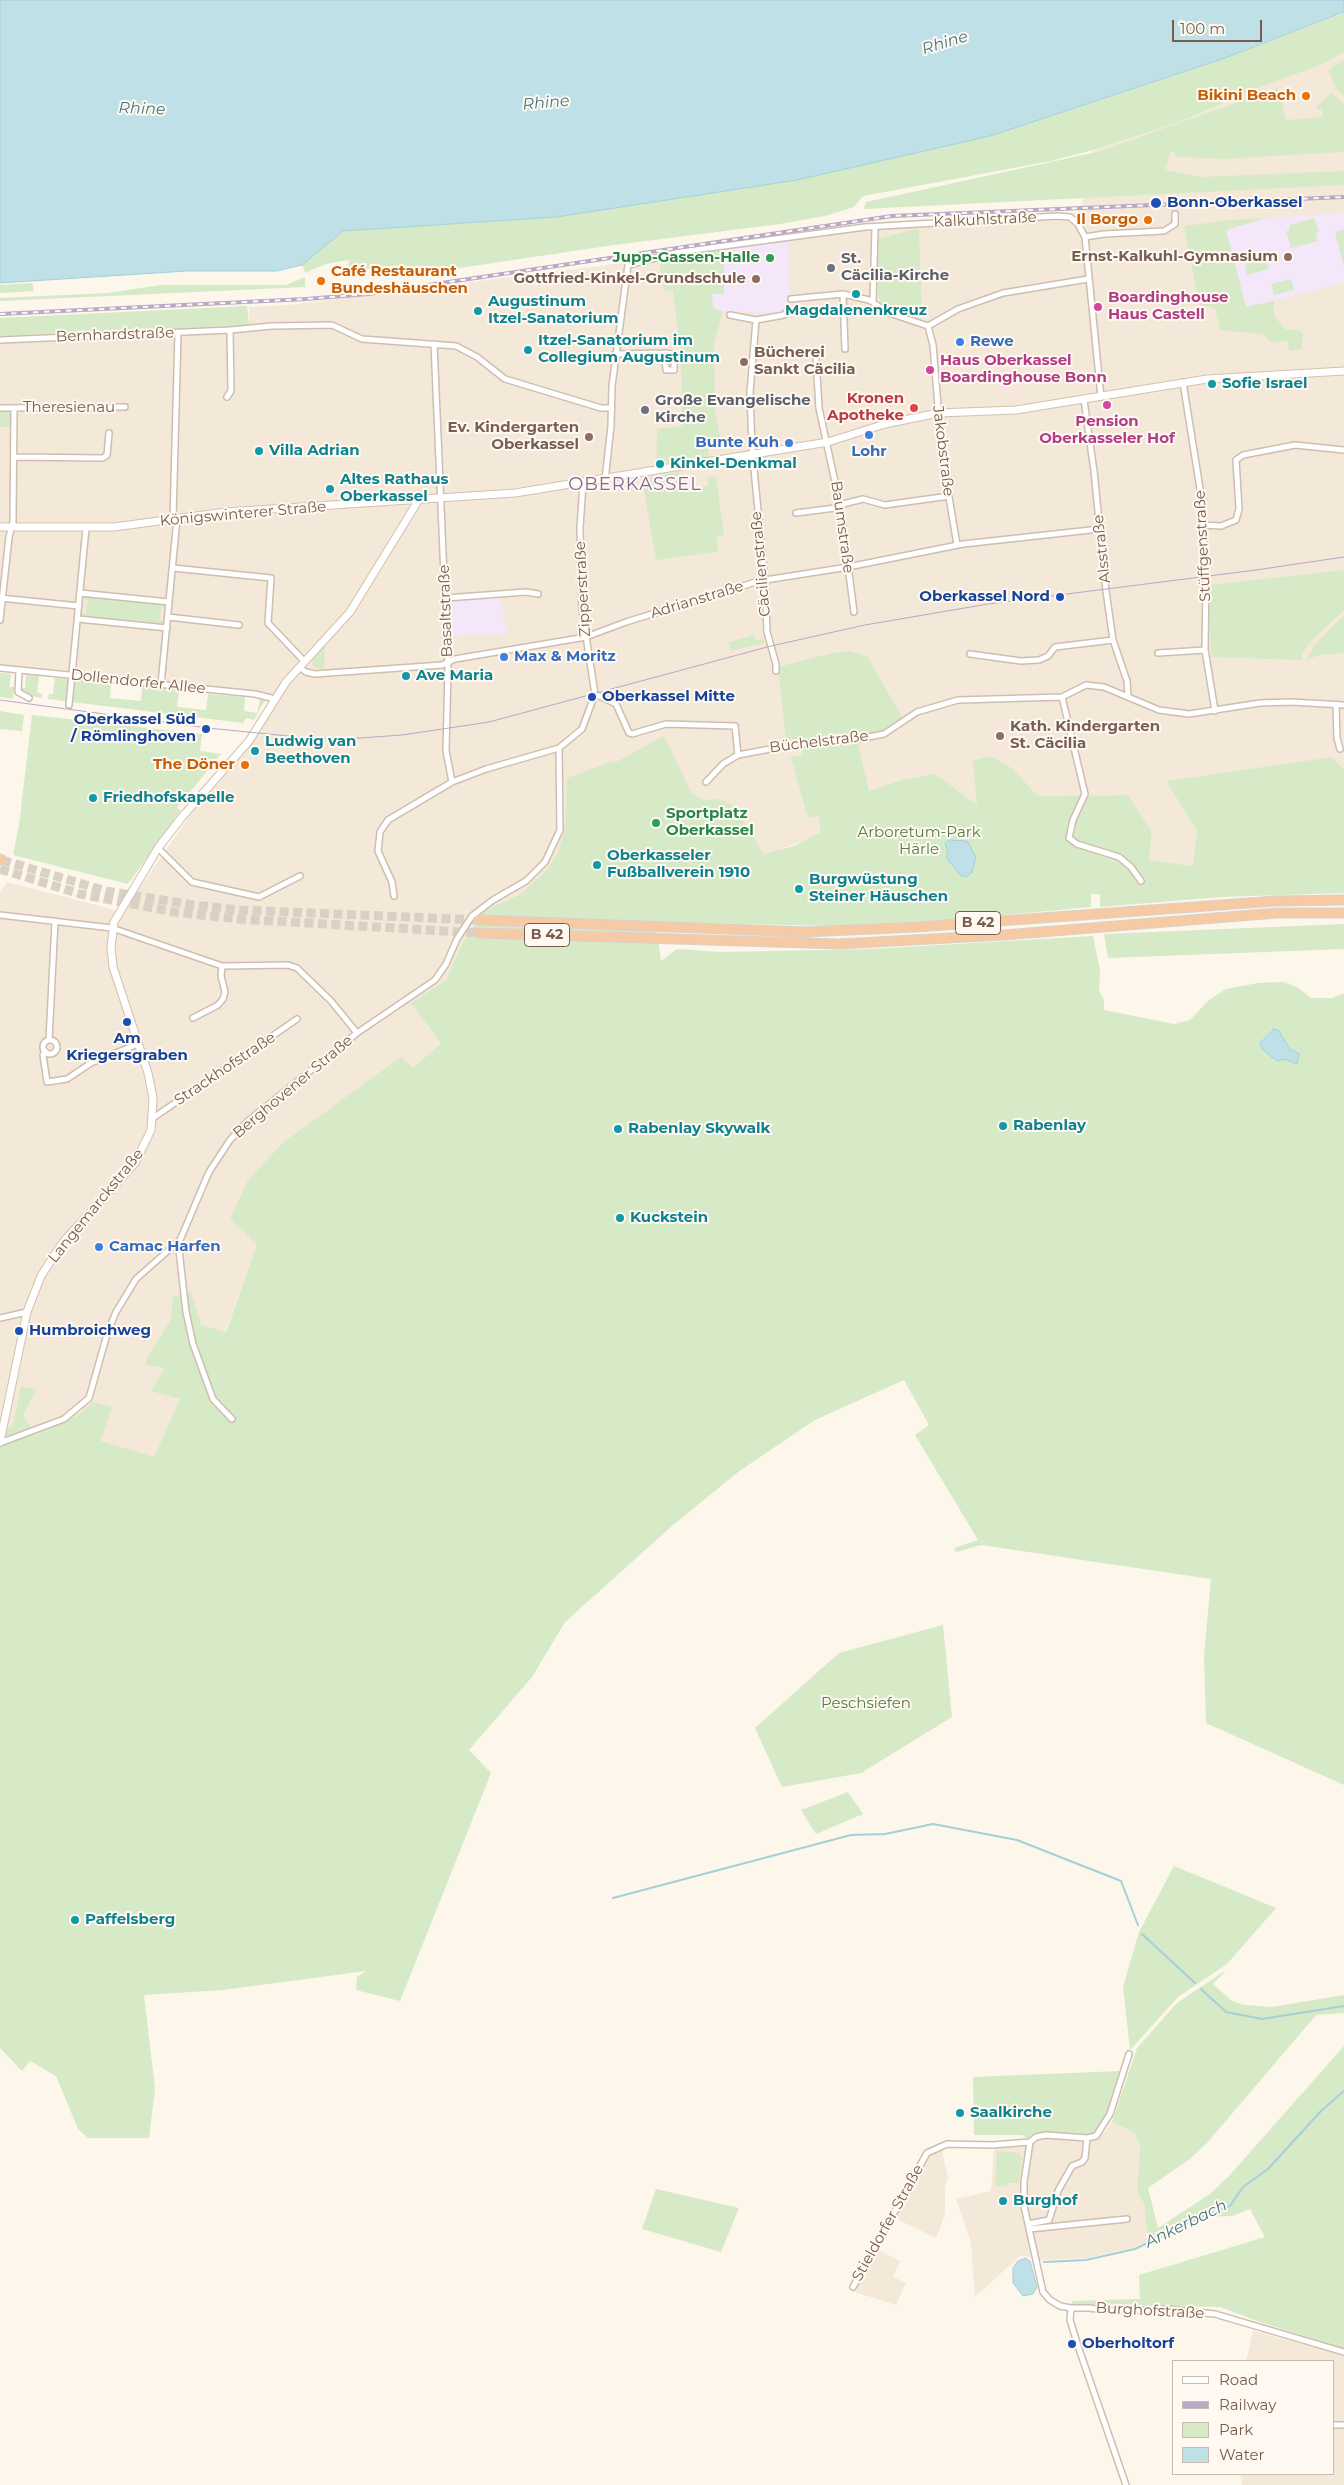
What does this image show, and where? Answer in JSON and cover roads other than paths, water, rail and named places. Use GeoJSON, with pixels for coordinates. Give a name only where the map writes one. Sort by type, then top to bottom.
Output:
{"type":"FeatureCollection","features":[{"type":"Feature","properties":{"kind":"highway","name":"B 42"},"geometry":{"type":"LineString","coordinates":[[479,920],[806,932],[917,928],[1276,901],[1344,900]]}},
{"type":"Feature","properties":{"kind":"highway","name":"B 42"},"geometry":{"type":"LineString","coordinates":[[478,933],[840,944],[1004,935],[1277,913],[1344,913]]}},
{"type":"Feature","properties":{"kind":"main road","name":"Königswinterer Straße"},"geometry":{"type":"LineString","coordinates":[[0,527],[86,528],[226,512],[506,494],[583,484],[728,457],[752,455],[828,442],[884,424],[938,413],[1016,410],[1183,382],[1344,371]]}},
{"type":"Feature","properties":{"kind":"main road","name":"Langemarckstraße"},"geometry":{"type":"LineString","coordinates":[[0,1442],[27,1312],[38,1283],[55,1252],[124,1176],[142,1152],[148,1140],[152,1118],[152,1088],[113,967],[112,928],[118,914],[158,848],[182,817],[249,741],[298,667],[350,612],[418,501]]}},
{"type":"Feature","properties":{"kind":"street"},"geometry":{"type":"LineString","coordinates":[[1101,397],[1084,237],[1164,231],[1175,224],[1175,214]]}},
{"type":"Feature","properties":{"kind":"street","name":"Kalkuhlstraße"},"geometry":{"type":"LineString","coordinates":[[875,228],[1057,216],[1072,218],[1084,237]]}},
{"type":"Feature","properties":{"kind":"street"},"geometry":{"type":"LineString","coordinates":[[605,480],[612,408],[612,386],[628,265],[678,252],[865,227],[875,228],[873,302]]}},
{"type":"Feature","properties":{"kind":"street"},"geometry":{"type":"LineString","coordinates":[[791,299],[843,294],[873,302],[890,313],[928,326],[958,309],[1003,293],[1088,279]]}},
{"type":"Feature","properties":{"kind":"street"},"geometry":{"type":"LineString","coordinates":[[843,294],[845,349]]}},
{"type":"Feature","properties":{"kind":"street"},"geometry":{"type":"LineString","coordinates":[[730,315],[756,320],[784,316],[789,309]]}},
{"type":"Feature","properties":{"kind":"street","name":"Cäcilienstraße"},"geometry":{"type":"LineString","coordinates":[[756,320],[750,392],[752,455],[765,581],[767,632],[776,664],[776,671]]}},
{"type":"Feature","properties":{"kind":"street","name":"Bernhardstraße"},"geometry":{"type":"LineString","coordinates":[[0,340],[178,333],[326,324],[337,326],[362,339],[434,344],[464,349],[505,379],[521,386],[601,408],[612,408]]}},
{"type":"Feature","properties":{"kind":"street","name":"Jakobstraße"},"geometry":{"type":"LineString","coordinates":[[928,326],[933,345],[938,413],[948,496],[957,545]]}},
{"type":"Feature","properties":{"kind":"street"},"geometry":{"type":"LineString","coordinates":[[227,397],[231,391],[230,330]]}},
{"type":"Feature","properties":{"kind":"street"},"geometry":{"type":"LineString","coordinates":[[162,684],[173,568],[178,333]]}},
{"type":"Feature","properties":{"kind":"street","name":"Basaltstraße"},"geometry":{"type":"LineString","coordinates":[[434,344],[448,662],[446,751],[452,782]]}},
{"type":"Feature","properties":{"kind":"street"},"geometry":{"type":"LineString","coordinates":[[616,354],[666,353]]}},
{"type":"Feature","properties":{"kind":"street","name":"Baumstraße"},"geometry":{"type":"LineString","coordinates":[[816,358],[819,408],[828,442],[840,505],[854,612]]}},
{"type":"Feature","properties":{"kind":"street","name":"Stüffgenstraße"},"geometry":{"type":"LineString","coordinates":[[1183,382],[1198,464],[1206,576],[1205,650],[1215,711]]}},
{"type":"Feature","properties":{"kind":"street","name":"Alsstraße"},"geometry":{"type":"LineString","coordinates":[[1084,400],[1113,640],[1128,681],[1128,696]]}},
{"type":"Feature","properties":{"kind":"street","name":"Theresienau"},"geometry":{"type":"LineString","coordinates":[[0,408],[125,408]]}},
{"type":"Feature","properties":{"kind":"street","name":"Theresienau"},"geometry":{"type":"LineString","coordinates":[[0,620],[1,598],[13,522],[14,408]]}},
{"type":"Feature","properties":{"kind":"street","name":"Theresienau"},"geometry":{"type":"LineString","coordinates":[[14,457],[103,458],[108,455],[108,433]]}},
{"type":"Feature","properties":{"kind":"street"},"geometry":{"type":"LineString","coordinates":[[1203,526],[1221,526],[1236,520],[1239,509],[1236,460],[1243,455],[1295,445],[1344,450]]}},
{"type":"Feature","properties":{"kind":"street","name":"Zipperstraße"},"geometry":{"type":"LineString","coordinates":[[583,484],[580,528],[582,610],[595,694]]}},
{"type":"Feature","properties":{"kind":"street"},"geometry":{"type":"LineString","coordinates":[[796,513],[835,508],[863,499],[885,505],[948,496]]}},
{"type":"Feature","properties":{"kind":"street"},"geometry":{"type":"LineString","coordinates":[[69,704],[86,528]]}},
{"type":"Feature","properties":{"kind":"street","name":"Adrianstraße"},"geometry":{"type":"LineString","coordinates":[[298,667],[306,672],[333,673],[421,668],[448,662],[455,658],[586,637],[626,622],[765,581],[848,567],[957,545],[1100,529]]}},
{"type":"Feature","properties":{"kind":"street"},"geometry":{"type":"LineString","coordinates":[[173,568],[272,578],[268,623],[304,661]]}},
{"type":"Feature","properties":{"kind":"street"},"geometry":{"type":"LineString","coordinates":[[446,598],[526,592],[538,594]]}},
{"type":"Feature","properties":{"kind":"street"},"geometry":{"type":"LineString","coordinates":[[80,593],[169,602]]}},
{"type":"Feature","properties":{"kind":"street"},"geometry":{"type":"LineString","coordinates":[[1,598],[79,606]]}},
{"type":"Feature","properties":{"kind":"street"},"geometry":{"type":"LineString","coordinates":[[168,617],[240,625]]}},
{"type":"Feature","properties":{"kind":"street"},"geometry":{"type":"LineString","coordinates":[[78,619],[166,628]]}},
{"type":"Feature","properties":{"kind":"street"},"geometry":{"type":"LineString","coordinates":[[970,654],[1021,661],[1039,660],[1048,656],[1055,647],[1113,640]]}},
{"type":"Feature","properties":{"kind":"street"},"geometry":{"type":"LineString","coordinates":[[1158,653],[1205,650]]}},
{"type":"Feature","properties":{"kind":"street","name":"Dollendorfer Allee"},"geometry":{"type":"LineString","coordinates":[[0,668],[162,684],[268,696],[276,699]]}},
{"type":"Feature","properties":{"kind":"street"},"geometry":{"type":"LineString","coordinates":[[19,670],[18,692],[29,698]]}},
{"type":"Feature","properties":{"kind":"street","name":"Büchelstraße"},"geometry":{"type":"LineString","coordinates":[[706,782],[723,764],[738,755],[797,744],[858,739],[884,734],[917,712],[958,700],[1062,697],[1080,687],[1096,684],[1167,712],[1199,714],[1260,703],[1291,702],[1344,705]]}},
{"type":"Feature","properties":{"kind":"street"},"geometry":{"type":"LineString","coordinates":[[394,896],[392,882],[378,851],[380,832],[388,820],[452,782],[560,748],[582,729],[595,694],[616,704],[629,733],[632,734],[666,724],[735,726],[738,755]]}},
{"type":"Feature","properties":{"kind":"street"},"geometry":{"type":"LineString","coordinates":[[1062,697],[1085,794],[1073,820],[1069,838],[1077,844],[1119,857],[1131,867],[1141,881]]}},
{"type":"Feature","properties":{"kind":"street"},"geometry":{"type":"LineString","coordinates":[[1336,705],[1337,738],[1340,749]]}},
{"type":"Feature","properties":{"kind":"street"},"geometry":{"type":"LineString","coordinates":[[357,1033],[435,980],[446,964],[457,939],[472,916],[493,900],[526,882],[545,862],[560,830],[560,748]]}},
{"type":"Feature","properties":{"kind":"street"},"geometry":{"type":"LineString","coordinates":[[158,848],[192,882],[259,897],[300,876]]}},
{"type":"Feature","properties":{"kind":"street","name":"Berghovener Straße"},"geometry":{"type":"LineString","coordinates":[[0,916],[112,928],[222,966],[288,966],[297,968],[331,1002],[357,1033],[248,1121],[230,1140],[209,1172],[180,1240],[148,1268],[127,1292],[108,1331],[89,1398],[64,1419],[0,1442]]}},
{"type":"Feature","properties":{"kind":"street"},"geometry":{"type":"LineString","coordinates":[[55,921],[49,1040],[44,1045],[45,1051],[43,1055],[47,1082],[67,1079],[91,1063],[138,1044]]}},
{"type":"Feature","properties":{"kind":"street"},"geometry":{"type":"LineString","coordinates":[[193,1018],[218,1005],[223,999],[225,992],[221,976],[222,966]]}},
{"type":"Feature","properties":{"kind":"street","name":"Strackhofstraße"},"geometry":{"type":"LineString","coordinates":[[152,1118],[297,1019]]}},
{"type":"Feature","properties":{"kind":"street"},"geometry":{"type":"LineString","coordinates":[[45,1051],[51,1054],[57,1050],[55,1041],[49,1040]]}},
{"type":"Feature","properties":{"kind":"street"},"geometry":{"type":"LineString","coordinates":[[180,1240],[179,1250],[186,1312],[193,1344],[213,1399],[232,1419]]}},
{"type":"Feature","properties":{"kind":"street"},"geometry":{"type":"LineString","coordinates":[[0,1318],[27,1312]]}},
{"type":"Feature","properties":{"kind":"street"},"geometry":{"type":"LineString","coordinates":[[1029,2226],[1049,2220],[1058,2191],[1072,2166],[1082,2162],[1085,2158],[1087,2138],[1096,2136],[1110,2114],[1129,2054]]}},
{"type":"Feature","properties":{"kind":"street","name":"Stieldorfer Straße"},"geometry":{"type":"LineString","coordinates":[[853,2287],[927,2153],[947,2144],[1030,2142],[1036,2137],[1046,2135],[1087,2138]]}},
{"type":"Feature","properties":{"kind":"street","name":"Burghofstraße"},"geometry":{"type":"LineString","coordinates":[[1030,2142],[1024,2194],[1029,2226],[1043,2292],[1060,2306],[1114,2311],[1166,2309],[1215,2314],[1344,2352]]}},
{"type":"Feature","properties":{"kind":"street"},"geometry":{"type":"LineString","coordinates":[[1029,2226],[1128,2219]]}},
{"type":"Feature","properties":{"kind":"street"},"geometry":{"type":"LineString","coordinates":[[1070,2308],[1070,2320],[1078,2346],[1126,2485]]}},
{"type":"Feature","properties":{"kind":"water","name":"Rhine"},"geometry":{"type":"Polygon","coordinates":[[[0,0],[1344,0],[1344,12],[1225,58],[990,136],[797,180],[556,217],[343,231],[302,265],[277,271],[187,271],[0,283],[0,0]]]}},
{"type":"Feature","properties":{"kind":"water"},"geometry":{"type":"Polygon","coordinates":[[[949,840],[967,841],[976,857],[972,872],[966,877],[960,875],[946,857],[948,851],[945,844],[949,840]]]}},
{"type":"Feature","properties":{"kind":"water"},"geometry":{"type":"Polygon","coordinates":[[[1274,1029],[1279,1031],[1289,1048],[1299,1054],[1297,1064],[1284,1059],[1277,1061],[1262,1049],[1260,1043],[1274,1029]]]}},
{"type":"Feature","properties":{"kind":"water"},"geometry":{"type":"Polygon","coordinates":[[[1025,2258],[1030,2261],[1037,2287],[1033,2294],[1023,2296],[1013,2283],[1013,2268],[1018,2261],[1025,2258]]]}},
{"type":"Feature","properties":{"kind":"waterway","name":"Peschsiefen"},"geometry":{"type":"LineString","coordinates":[[613,1898],[851,1835],[885,1834],[933,1824],[1017,1840],[1121,1881],[1138,1925]]}},
{"type":"Feature","properties":{"kind":"waterway","name":"Peschsiefen"},"geometry":{"type":"LineString","coordinates":[[1142,1934],[1195,1983]]}},
{"type":"Feature","properties":{"kind":"waterway","name":"Peschsiefen"},"geometry":{"type":"LineString","coordinates":[[1201,1989],[1226,2012],[1262,2019],[1344,2006]]}},
{"type":"Feature","properties":{"kind":"waterway","name":"Ankerbach"},"geometry":{"type":"LineString","coordinates":[[1044,2262],[1086,2260],[1135,2249],[1199,2218],[1230,2206],[1243,2187],[1268,2169],[1321,2111],[1344,2091]]}},
{"type":"Feature","properties":{"kind":"tunnel"},"geometry":{"type":"LineString","coordinates":[[2,860],[106,891],[193,905],[240,910],[479,920]]}},
{"type":"Feature","properties":{"kind":"tunnel"},"geometry":{"type":"LineString","coordinates":[[0,869],[80,894],[174,912],[239,919],[479,933]]}},
{"type":"Feature","properties":{"kind":"tram line"},"geometry":{"type":"LineString","coordinates":[[0,700],[208,728],[308,738],[360,738],[402,735],[489,722],[771,646],[865,625],[988,604],[1344,557]]}},
{"type":"Feature","properties":{"kind":"railway"},"geometry":{"type":"LineString","coordinates":[[0,314],[306,299],[368,294],[892,216],[1344,197]]}},
{"type":"Feature","properties":{"kind":"place","name":"Bikini Beach"},"geometry":{"type":"Point","coordinates":[1306,96]}},
{"type":"Feature","properties":{"kind":"place","name":"Bonn-Oberkassel"},"geometry":{"type":"Point","coordinates":[1156,203]}},
{"type":"Feature","properties":{"kind":"place","name":"Il Borgo"},"geometry":{"type":"Point","coordinates":[1148,220]}},
{"type":"Feature","properties":{"kind":"place","name":"Ernst-Kalkuhl-Gymnasium"},"geometry":{"type":"Point","coordinates":[1288,257]}},
{"type":"Feature","properties":{"kind":"place","name":"Jupp-Gassen-Halle"},"geometry":{"type":"Point","coordinates":[770,258]}},
{"type":"Feature","properties":{"kind":"place","name":"St. Cäcilia-Kirche"},"geometry":{"type":"Point","coordinates":[831,268]}},
{"type":"Feature","properties":{"kind":"place","name":"Gottfried-Kinkel-Grundschule"},"geometry":{"type":"Point","coordinates":[756,279]}},
{"type":"Feature","properties":{"kind":"place","name":"Café Restaurant Bundeshäuschen"},"geometry":{"type":"Point","coordinates":[321,281]}},
{"type":"Feature","properties":{"kind":"place","name":"Magdalenenkreuz"},"geometry":{"type":"Point","coordinates":[856,294]}},
{"type":"Feature","properties":{"kind":"place","name":"Boardinghouse Haus Castell"},"geometry":{"type":"Point","coordinates":[1098,307]}},
{"type":"Feature","properties":{"kind":"place","name":"Augustinum Itzel-Sanatorium"},"geometry":{"type":"Point","coordinates":[478,311]}},
{"type":"Feature","properties":{"kind":"place","name":"Rewe"},"geometry":{"type":"Point","coordinates":[960,342]}},
{"type":"Feature","properties":{"kind":"place","name":"Itzel-Sanatorium im Collegium Augustinum"},"geometry":{"type":"Point","coordinates":[528,350]}},
{"type":"Feature","properties":{"kind":"place","name":"Bücherei Sankt Cäcilia"},"geometry":{"type":"Point","coordinates":[744,362]}},
{"type":"Feature","properties":{"kind":"place","name":"Haus Oberkassel Boardinghouse Bonn"},"geometry":{"type":"Point","coordinates":[930,370]}},
{"type":"Feature","properties":{"kind":"place","name":"Sofie Israel"},"geometry":{"type":"Point","coordinates":[1212,384]}},
{"type":"Feature","properties":{"kind":"place","name":"Pension Oberkasseler Hof"},"geometry":{"type":"Point","coordinates":[1107,405]}},
{"type":"Feature","properties":{"kind":"place","name":"Kronen Apotheke"},"geometry":{"type":"Point","coordinates":[914,408]}},
{"type":"Feature","properties":{"kind":"place","name":"Große Evangelische Kirche"},"geometry":{"type":"Point","coordinates":[645,410]}},
{"type":"Feature","properties":{"kind":"place","name":"Lohr"},"geometry":{"type":"Point","coordinates":[869,435]}},
{"type":"Feature","properties":{"kind":"place","name":"Ev. Kindergarten Oberkassel"},"geometry":{"type":"Point","coordinates":[589,437]}},
{"type":"Feature","properties":{"kind":"place","name":"Bunte Kuh"},"geometry":{"type":"Point","coordinates":[789,443]}},
{"type":"Feature","properties":{"kind":"place","name":"Villa Adrian"},"geometry":{"type":"Point","coordinates":[259,451]}},
{"type":"Feature","properties":{"kind":"place","name":"Kinkel-Denkmal"},"geometry":{"type":"Point","coordinates":[660,464]}},
{"type":"Feature","properties":{"kind":"place","name":"Altes Rathaus Oberkassel"},"geometry":{"type":"Point","coordinates":[330,489]}},
{"type":"Feature","properties":{"kind":"place","name":"Oberkassel Nord"},"geometry":{"type":"Point","coordinates":[1060,597]}},
{"type":"Feature","properties":{"kind":"place","name":"Max & Moritz"},"geometry":{"type":"Point","coordinates":[504,657]}},
{"type":"Feature","properties":{"kind":"place","name":"Ave Maria"},"geometry":{"type":"Point","coordinates":[406,676]}},
{"type":"Feature","properties":{"kind":"place","name":"Oberkassel Mitte"},"geometry":{"type":"Point","coordinates":[592,697]}},
{"type":"Feature","properties":{"kind":"place","name":"Oberkassel Süd / Römlinghoven"},"geometry":{"type":"Point","coordinates":[206,729]}},
{"type":"Feature","properties":{"kind":"place","name":"Kath. Kindergarten St. Cäcilia"},"geometry":{"type":"Point","coordinates":[1000,736]}},
{"type":"Feature","properties":{"kind":"place","name":"Ludwig van Beethoven"},"geometry":{"type":"Point","coordinates":[255,751]}},
{"type":"Feature","properties":{"kind":"place","name":"The Döner"},"geometry":{"type":"Point","coordinates":[245,765]}},
{"type":"Feature","properties":{"kind":"place","name":"Friedhofskapelle"},"geometry":{"type":"Point","coordinates":[93,798]}},
{"type":"Feature","properties":{"kind":"place","name":"Sportplatz Oberkassel"},"geometry":{"type":"Point","coordinates":[656,823]}},
{"type":"Feature","properties":{"kind":"place","name":"Oberkasseler Fußballverein 1910"},"geometry":{"type":"Point","coordinates":[597,865]}},
{"type":"Feature","properties":{"kind":"place","name":"Burgwüstung Steiner Häuschen"},"geometry":{"type":"Point","coordinates":[799,889]}},
{"type":"Feature","properties":{"kind":"place","name":"Am Kriegersgraben"},"geometry":{"type":"Point","coordinates":[127,1022]}},
{"type":"Feature","properties":{"kind":"place","name":"Rabenlay"},"geometry":{"type":"Point","coordinates":[1003,1126]}},
{"type":"Feature","properties":{"kind":"place","name":"Rabenlay Skywalk"},"geometry":{"type":"Point","coordinates":[618,1129]}},
{"type":"Feature","properties":{"kind":"place","name":"Kuckstein"},"geometry":{"type":"Point","coordinates":[620,1218]}},
{"type":"Feature","properties":{"kind":"place","name":"Camac Harfen"},"geometry":{"type":"Point","coordinates":[99,1247]}},
{"type":"Feature","properties":{"kind":"place","name":"Humbroichweg"},"geometry":{"type":"Point","coordinates":[19,1331]}},
{"type":"Feature","properties":{"kind":"place","name":"Paffelsberg"},"geometry":{"type":"Point","coordinates":[75,1920]}},
{"type":"Feature","properties":{"kind":"place","name":"Saalkirche"},"geometry":{"type":"Point","coordinates":[960,2113]}},
{"type":"Feature","properties":{"kind":"place","name":"Burghof"},"geometry":{"type":"Point","coordinates":[1003,2201]}},
{"type":"Feature","properties":{"kind":"place","name":"Oberholtorf"},"geometry":{"type":"Point","coordinates":[1072,2344]}},
{"type":"Feature","properties":{"kind":"district","name":"OBERKASSEL"},"geometry":{"type":"Point","coordinates":[635,485]}},
{"type":"Feature","properties":{"kind":"park label","name":"Arboretum-Park Härle"},"geometry":{"type":"Point","coordinates":[919,842]}}]}
